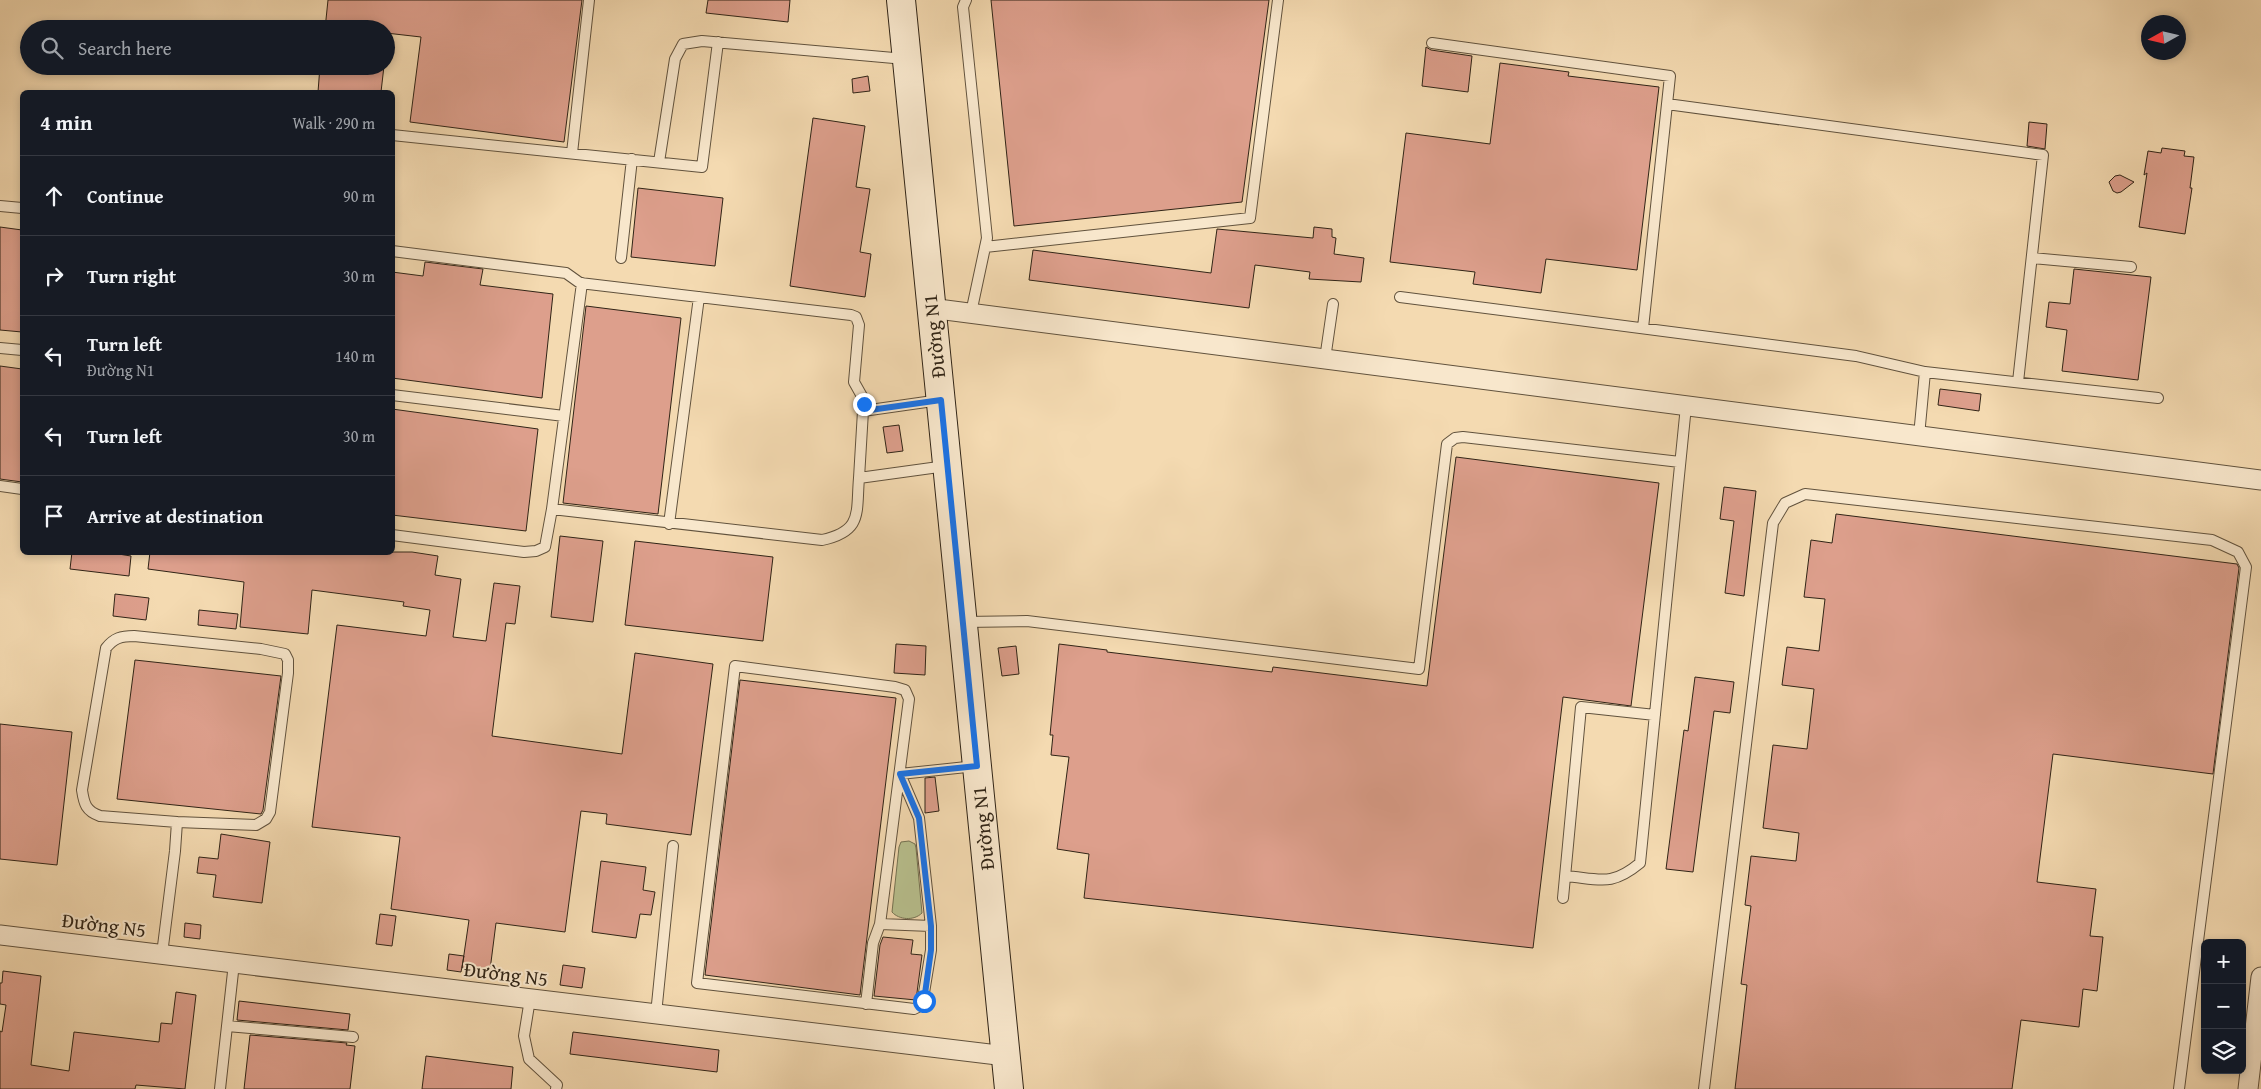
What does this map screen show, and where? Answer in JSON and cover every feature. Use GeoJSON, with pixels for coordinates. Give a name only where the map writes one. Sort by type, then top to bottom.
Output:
{"type":"FeatureCollection","features":[{"type":"Feature","properties":{"kind":"street","name":"Đường N1"},"geometry":{"type":"LineString","coordinates":[[901,0],[930,308],[948,466],[1009,1089]]}},
{"type":"Feature","properties":{"kind":"street"},"geometry":{"type":"LineString","coordinates":[[930,308],[2261,480]]}},
{"type":"Feature","properties":{"kind":"street","name":"Đường N5"},"geometry":{"type":"LineString","coordinates":[[0,935],[1006,1056]]}},
{"type":"Feature","properties":{"kind":"street"},"geometry":{"type":"LineString","coordinates":[[2248,1089],[2261,977]]}},
{"type":"Feature","properties":{"kind":"lane"},"geometry":{"type":"LineString","coordinates":[[572,153],[589,0]]}},
{"type":"Feature","properties":{"kind":"lane"},"geometry":{"type":"LineString","coordinates":[[966,0],[963,7],[987,238],[972,313]]}},
{"type":"Feature","properties":{"kind":"lane"},"geometry":{"type":"LineString","coordinates":[[985,247],[1250,218],[1278,0]]}},
{"type":"Feature","properties":{"kind":"lane"},"geometry":{"type":"LineString","coordinates":[[659,162],[675,59],[683,44],[702,41],[718,42],[906,60]]}},
{"type":"Feature","properties":{"kind":"lane"},"geometry":{"type":"LineString","coordinates":[[395,135],[702,167],[718,42]]}},
{"type":"Feature","properties":{"kind":"lane"},"geometry":{"type":"LineString","coordinates":[[1432,43],[1670,76],[1643,328]]}},
{"type":"Feature","properties":{"kind":"lane"},"geometry":{"type":"LineString","coordinates":[[1667,104],[2043,154],[2018,382]]}},
{"type":"Feature","properties":{"kind":"lane"},"geometry":{"type":"LineString","coordinates":[[621,258],[632,159]]}},
{"type":"Feature","properties":{"kind":"lane"},"geometry":{"type":"LineString","coordinates":[[0,206],[20,208]]}},
{"type":"Feature","properties":{"kind":"lane"},"geometry":{"type":"LineString","coordinates":[[395,252],[560,272],[566,273],[582,283],[856,317],[859,325],[854,382],[863,398],[863,411],[856,518],[853,526],[831,538],[813,541],[552,510]]}},
{"type":"Feature","properties":{"kind":"lane"},"geometry":{"type":"LineString","coordinates":[[2032,258],[2131,267]]}},
{"type":"Feature","properties":{"kind":"lane"},"geometry":{"type":"LineString","coordinates":[[395,535],[492,549],[536,551],[545,546],[552,510],[582,283]]}},
{"type":"Feature","properties":{"kind":"lane"},"geometry":{"type":"LineString","coordinates":[[1400,297],[1856,356],[1925,372],[2158,398]]}},
{"type":"Feature","properties":{"kind":"lane"},"geometry":{"type":"LineString","coordinates":[[669,524],[699,298]]}},
{"type":"Feature","properties":{"kind":"lane"},"geometry":{"type":"LineString","coordinates":[[1325,358],[1333,304]]}},
{"type":"Feature","properties":{"kind":"lane"},"geometry":{"type":"LineString","coordinates":[[0,348],[20,350]]}},
{"type":"Feature","properties":{"kind":"lane"},"geometry":{"type":"LineString","coordinates":[[1919,436],[1925,372]]}},
{"type":"Feature","properties":{"kind":"lane"},"geometry":{"type":"LineString","coordinates":[[395,395],[564,416]]}},
{"type":"Feature","properties":{"kind":"lane"},"geometry":{"type":"LineString","coordinates":[[863,411],[941,400]]}},
{"type":"Feature","properties":{"kind":"lane"},"geometry":{"type":"LineString","coordinates":[[1565,876],[1614,880],[1625,875],[1640,863],[1686,406]]}},
{"type":"Feature","properties":{"kind":"lane"},"geometry":{"type":"LineString","coordinates":[[963,622],[1027,621],[1419,669],[1447,444],[1454,438],[1463,436],[1680,462]]}},
{"type":"Feature","properties":{"kind":"lane"},"geometry":{"type":"LineString","coordinates":[[859,478],[948,466]]}},
{"type":"Feature","properties":{"kind":"lane"},"geometry":{"type":"LineString","coordinates":[[0,486],[20,489]]}},
{"type":"Feature","properties":{"kind":"lane"},"geometry":{"type":"LineString","coordinates":[[1704,1089],[1773,523],[1785,503],[1806,494],[2212,540],[2238,552],[2246,566],[2178,1089]]}},
{"type":"Feature","properties":{"kind":"lane"},"geometry":{"type":"LineString","coordinates":[[128,636],[261,649],[285,654],[288,660],[288,673],[270,812],[266,819],[256,825],[177,822],[100,816],[91,813],[84,804],[82,790],[106,648],[112,641],[128,636]]}},
{"type":"Feature","properties":{"kind":"lane"},"geometry":{"type":"LineString","coordinates":[[866,1004],[873,943],[880,924],[909,699],[905,690],[895,687],[735,666],[697,983],[914,1010],[922,1005],[931,950],[931,926],[919,818],[900,774]]}},
{"type":"Feature","properties":{"kind":"lane"},"geometry":{"type":"LineString","coordinates":[[1563,898],[1581,707],[1655,715]]}},
{"type":"Feature","properties":{"kind":"lane"},"geometry":{"type":"LineString","coordinates":[[900,774],[977,766]]}},
{"type":"Feature","properties":{"kind":"lane"},"geometry":{"type":"LineString","coordinates":[[162,954],[177,822]]}},
{"type":"Feature","properties":{"kind":"lane"},"geometry":{"type":"LineString","coordinates":[[656,1014],[673,846]]}},
{"type":"Feature","properties":{"kind":"lane"},"geometry":{"type":"LineString","coordinates":[[880,924],[931,926]]}},
{"type":"Feature","properties":{"kind":"lane"},"geometry":{"type":"LineString","coordinates":[[220,1089],[234,963]]}},
{"type":"Feature","properties":{"kind":"lane"},"geometry":{"type":"LineString","coordinates":[[530,999],[524,1036],[529,1060],[557,1085],[556,1089]]}},
{"type":"Feature","properties":{"kind":"lane"},"geometry":{"type":"LineString","coordinates":[[227,1026],[353,1037]]}},
{"type":"Feature","properties":{"kind":"green space"},"geometry":{"type":"Polygon","coordinates":[[[909,841],[915,844],[916,848],[922,913],[911,918],[902,918],[892,912],[899,847],[901,842],[909,841]]]}},
{"type":"Feature","properties":{"kind":"building"},"geometry":{"type":"Polygon","coordinates":[[[328,0],[582,0],[564,142],[410,122],[421,37],[395,34],[395,20],[326,20],[328,0]]]}},
{"type":"Feature","properties":{"kind":"building"},"geometry":{"type":"Polygon","coordinates":[[[708,0],[790,0],[788,22],[706,13],[708,0]]]}},
{"type":"Feature","properties":{"kind":"building"},"geometry":{"type":"Polygon","coordinates":[[[991,0],[1269,0],[1242,202],[1014,226],[991,0]]]}},
{"type":"Feature","properties":{"kind":"building"},"geometry":{"type":"Polygon","coordinates":[[[1426,47],[1431,50],[1472,56],[1468,92],[1422,86],[1426,47]]]}},
{"type":"Feature","properties":{"kind":"building"},"geometry":{"type":"Polygon","coordinates":[[[1500,63],[1569,72],[1568,76],[1659,87],[1637,270],[1546,259],[1541,293],[1473,284],[1475,272],[1390,262],[1406,133],[1490,144],[1500,63]]]}},
{"type":"Feature","properties":{"kind":"building"},"geometry":{"type":"Polygon","coordinates":[[[319,75],[383,75],[381,90],[318,90],[319,75]]]}},
{"type":"Feature","properties":{"kind":"building"},"geometry":{"type":"Polygon","coordinates":[[[868,76],[870,91],[853,93],[852,79],[868,76]]]}},
{"type":"Feature","properties":{"kind":"building"},"geometry":{"type":"Polygon","coordinates":[[[813,118],[865,126],[856,187],[870,189],[860,252],[871,254],[865,297],[790,286],[813,118]]]}},
{"type":"Feature","properties":{"kind":"building"},"geometry":{"type":"Polygon","coordinates":[[[2029,122],[2047,124],[2045,149],[2027,146],[2029,122]]]}},
{"type":"Feature","properties":{"kind":"building"},"geometry":{"type":"Polygon","coordinates":[[[2162,148],[2185,151],[2184,156],[2194,157],[2190,188],[2192,188],[2185,234],[2139,227],[2147,173],[2144,175],[2148,151],[2161,153],[2162,148]]]}},
{"type":"Feature","properties":{"kind":"building"},"geometry":{"type":"Polygon","coordinates":[[[2120,175],[2134,182],[2117,193],[2113,191],[2109,182],[2115,176],[2120,175]]]}},
{"type":"Feature","properties":{"kind":"building"},"geometry":{"type":"Polygon","coordinates":[[[638,188],[723,198],[715,266],[631,257],[638,188]]]}},
{"type":"Feature","properties":{"kind":"building"},"geometry":{"type":"Polygon","coordinates":[[[0,227],[20,230],[20,332],[0,330],[0,227]]]}},
{"type":"Feature","properties":{"kind":"building"},"geometry":{"type":"Polygon","coordinates":[[[1314,227],[1332,229],[1332,237],[1336,238],[1334,254],[1364,258],[1361,282],[1309,279],[1310,272],[1255,265],[1249,308],[1029,280],[1033,250],[1211,273],[1217,229],[1313,238],[1314,227]]]}},
{"type":"Feature","properties":{"kind":"building"},"geometry":{"type":"Polygon","coordinates":[[[425,262],[483,269],[480,285],[553,294],[542,398],[395,378],[395,272],[423,276],[425,262]]]}},
{"type":"Feature","properties":{"kind":"building"},"geometry":{"type":"Polygon","coordinates":[[[2074,269],[2151,277],[2138,380],[2062,371],[2067,330],[2046,327],[2049,302],[2070,304],[2074,269]]]}},
{"type":"Feature","properties":{"kind":"building"},"geometry":{"type":"Polygon","coordinates":[[[586,306],[681,318],[658,514],[563,503],[586,306]]]}},
{"type":"Feature","properties":{"kind":"building"},"geometry":{"type":"Polygon","coordinates":[[[0,366],[20,369],[20,482],[0,479],[0,366]]]}},
{"type":"Feature","properties":{"kind":"building"},"geometry":{"type":"Polygon","coordinates":[[[1940,389],[1981,394],[1979,411],[1938,405],[1940,389]]]}},
{"type":"Feature","properties":{"kind":"building"},"geometry":{"type":"Polygon","coordinates":[[[395,409],[538,429],[526,531],[395,515],[395,409]]]}},
{"type":"Feature","properties":{"kind":"building"},"geometry":{"type":"Polygon","coordinates":[[[899,425],[903,451],[887,453],[883,427],[899,425]]]}},
{"type":"Feature","properties":{"kind":"building"},"geometry":{"type":"Polygon","coordinates":[[[1456,457],[1659,483],[1631,706],[1563,697],[1533,948],[1084,898],[1089,854],[1057,849],[1069,757],[1051,755],[1053,735],[1050,735],[1059,644],[1107,650],[1107,652],[1272,672],[1273,667],[1427,686],[1456,457]]]}},
{"type":"Feature","properties":{"kind":"building"},"geometry":{"type":"Polygon","coordinates":[[[1724,487],[1756,491],[1744,596],[1725,593],[1734,521],[1720,519],[1724,487]]]}},
{"type":"Feature","properties":{"kind":"building"},"geometry":{"type":"Polygon","coordinates":[[[1836,514],[2237,564],[2239,568],[2213,774],[2053,754],[2037,882],[2096,889],[2090,936],[2103,937],[2097,991],[2083,989],[2079,1027],[2021,1020],[2012,1089],[1735,1089],[1747,985],[1741,984],[1751,906],[1745,905],[1751,856],[1796,861],[1799,833],[1763,828],[1773,745],[1807,749],[1814,689],[1782,685],[1787,647],[1819,651],[1825,599],[1804,597],[1811,540],[1832,543],[1836,514]]]}},
{"type":"Feature","properties":{"kind":"building"},"geometry":{"type":"Polygon","coordinates":[[[560,536],[603,541],[593,622],[551,617],[560,536]]]}},
{"type":"Feature","properties":{"kind":"building"},"geometry":{"type":"Polygon","coordinates":[[[635,541],[773,557],[763,641],[625,625],[635,541]]]}},
{"type":"Feature","properties":{"kind":"building"},"geometry":{"type":"Polygon","coordinates":[[[395,552],[412,552],[438,556],[435,575],[461,579],[453,637],[486,641],[494,583],[520,586],[515,624],[506,623],[492,736],[622,754],[635,653],[713,664],[691,835],[606,824],[607,814],[581,811],[565,932],[496,923],[490,970],[462,968],[469,920],[391,909],[400,837],[312,827],[337,625],[426,636],[430,610],[403,606],[404,602],[312,590],[308,634],[240,627],[244,582],[148,569],[150,555],[395,555],[395,552]]]}},
{"type":"Feature","properties":{"kind":"building"},"geometry":{"type":"Polygon","coordinates":[[[72,555],[131,556],[129,576],[70,569],[72,555]]]}},
{"type":"Feature","properties":{"kind":"building"},"geometry":{"type":"Polygon","coordinates":[[[115,594],[149,598],[146,620],[113,616],[115,594]]]}},
{"type":"Feature","properties":{"kind":"building"},"geometry":{"type":"Polygon","coordinates":[[[199,610],[238,614],[236,629],[198,625],[199,610]]]}},
{"type":"Feature","properties":{"kind":"building"},"geometry":{"type":"Polygon","coordinates":[[[896,644],[926,646],[925,675],[894,673],[896,644]]]}},
{"type":"Feature","properties":{"kind":"building"},"geometry":{"type":"Polygon","coordinates":[[[1016,646],[1019,674],[1002,676],[998,648],[1016,646]]]}},
{"type":"Feature","properties":{"kind":"building"},"geometry":{"type":"Polygon","coordinates":[[[135,660],[281,676],[261,814],[117,799],[135,660]]]}},
{"type":"Feature","properties":{"kind":"building"},"geometry":{"type":"Polygon","coordinates":[[[1695,677],[1734,682],[1730,713],[1714,711],[1693,872],[1666,869],[1684,730],[1688,731],[1695,677]]]}},
{"type":"Feature","properties":{"kind":"building"},"geometry":{"type":"Polygon","coordinates":[[[740,680],[896,698],[860,995],[705,975],[740,680]]]}},
{"type":"Feature","properties":{"kind":"building"},"geometry":{"type":"Polygon","coordinates":[[[0,724],[72,732],[57,865],[0,859],[0,724]]]}},
{"type":"Feature","properties":{"kind":"building"},"geometry":{"type":"Polygon","coordinates":[[[935,777],[939,811],[925,813],[925,778],[935,777]]]}},
{"type":"Feature","properties":{"kind":"building"},"geometry":{"type":"Polygon","coordinates":[[[221,834],[270,842],[262,903],[213,897],[216,875],[197,873],[199,857],[218,859],[221,834]]]}},
{"type":"Feature","properties":{"kind":"building"},"geometry":{"type":"Polygon","coordinates":[[[601,861],[646,867],[643,890],[655,892],[651,915],[640,914],[636,938],[592,932],[601,861]]]}},
{"type":"Feature","properties":{"kind":"building"},"geometry":{"type":"Polygon","coordinates":[[[380,914],[396,916],[392,946],[376,944],[380,914]]]}},
{"type":"Feature","properties":{"kind":"building"},"geometry":{"type":"Polygon","coordinates":[[[185,923],[201,925],[200,939],[184,937],[185,923]]]}},
{"type":"Feature","properties":{"kind":"building"},"geometry":{"type":"Polygon","coordinates":[[[883,937],[913,940],[911,954],[922,955],[916,1000],[874,996],[880,945],[883,937]]]}},
{"type":"Feature","properties":{"kind":"building"},"geometry":{"type":"Polygon","coordinates":[[[449,954],[464,956],[461,972],[447,970],[449,954]]]}},
{"type":"Feature","properties":{"kind":"building"},"geometry":{"type":"Polygon","coordinates":[[[563,965],[585,968],[582,988],[560,985],[563,965]]]}},
{"type":"Feature","properties":{"kind":"building"},"geometry":{"type":"Polygon","coordinates":[[[3,971],[41,976],[31,1065],[69,1071],[74,1032],[159,1042],[161,1023],[172,1024],[176,992],[196,995],[185,1089],[136,1085],[135,1089],[0,1089],[0,1031],[2,1032],[6,1005],[0,1004],[0,983],[2,983],[3,971]]]}},
{"type":"Feature","properties":{"kind":"building"},"geometry":{"type":"Polygon","coordinates":[[[239,1001],[350,1014],[348,1030],[237,1020],[239,1001]]]}},
{"type":"Feature","properties":{"kind":"building"},"geometry":{"type":"Polygon","coordinates":[[[573,1032],[719,1050],[717,1072],[570,1054],[573,1032]]]}},
{"type":"Feature","properties":{"kind":"building"},"geometry":{"type":"Polygon","coordinates":[[[250,1035],[347,1043],[346,1045],[355,1046],[350,1089],[244,1089],[250,1035]]]}},
{"type":"Feature","properties":{"kind":"building"},"geometry":{"type":"Polygon","coordinates":[[[426,1056],[513,1067],[511,1089],[422,1089],[426,1056]]]}},
{"type":"Feature","properties":{"kind":"route"},"geometry":{"type":"LineString","coordinates":[[864,404],[863,411],[941,400],[948,466],[977,766],[900,774],[919,818],[931,926],[931,950],[924,1001]]}}]}
